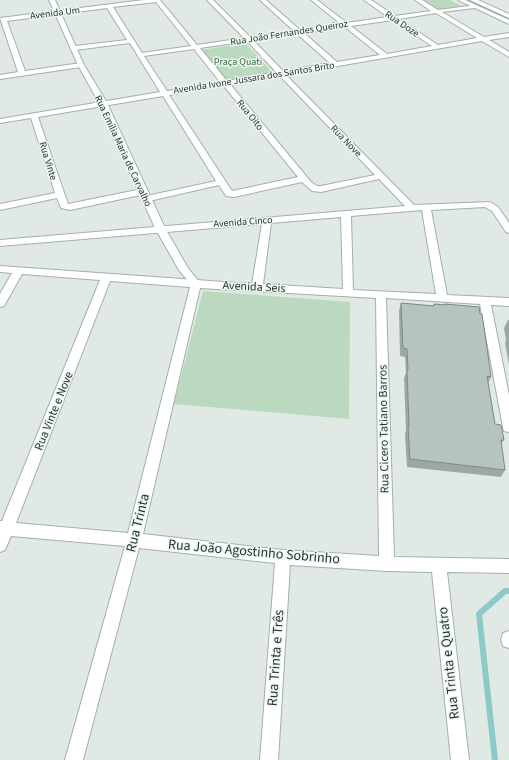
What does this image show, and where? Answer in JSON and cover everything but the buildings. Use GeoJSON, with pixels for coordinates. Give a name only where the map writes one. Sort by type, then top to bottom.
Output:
{"type":"FeatureCollection","features":[{"type":"Feature","properties":{"kind":"street","name":"Rua Emília Maria de Carvalho"},"geometry":{"type":"LineString","coordinates":[[52,0],[75,48],[81,65],[103,103],[144,196],[160,228],[184,270],[196,284]]}},
{"type":"Feature","properties":{"kind":"street","name":"Avenida Um"},"geometry":{"type":"LineString","coordinates":[[2,20],[157,0]]}},
{"type":"Feature","properties":{"kind":"street","name":"Rua Oito"},"geometry":{"type":"LineString","coordinates":[[157,0],[303,179],[315,189],[380,176]]}},
{"type":"Feature","properties":{"kind":"street","name":"Rua Nove"},"geometry":{"type":"LineString","coordinates":[[210,0],[412,208]]}},
{"type":"Feature","properties":{"kind":"street"},"geometry":{"type":"LineString","coordinates":[[263,0],[335,64]]}},
{"type":"Feature","properties":{"kind":"street"},"geometry":{"type":"LineString","coordinates":[[314,0],[386,56]]}},
{"type":"Feature","properties":{"kind":"street","name":"Rua Doze"},"geometry":{"type":"LineString","coordinates":[[366,0],[437,47]]}},
{"type":"Feature","properties":{"kind":"street"},"geometry":{"type":"LineString","coordinates":[[418,0],[509,55]]}},
{"type":"Feature","properties":{"kind":"street"},"geometry":{"type":"LineString","coordinates":[[461,0],[474,3],[509,16]]}},
{"type":"Feature","properties":{"kind":"street"},"geometry":{"type":"LineString","coordinates":[[474,3],[509,22]]}},
{"type":"Feature","properties":{"kind":"street","name":"Rua João Fernandes Queiroz"},"geometry":{"type":"LineString","coordinates":[[141,56],[436,11],[474,3]]}},
{"type":"Feature","properties":{"kind":"street"},"geometry":{"type":"LineString","coordinates":[[109,6],[230,194],[303,179]]}},
{"type":"Feature","properties":{"kind":"street"},"geometry":{"type":"LineString","coordinates":[[2,20],[22,73]]}},
{"type":"Feature","properties":{"kind":"street","name":"Avenida Ivone Jussara dos Santos Brito"},"geometry":{"type":"LineString","coordinates":[[0,121],[509,35]]}},
{"type":"Feature","properties":{"kind":"street"},"geometry":{"type":"LineString","coordinates":[[75,48],[131,40]]}},
{"type":"Feature","properties":{"kind":"street"},"geometry":{"type":"LineString","coordinates":[[0,77],[81,65]]}},
{"type":"Feature","properties":{"kind":"street","name":"Rua Vinte"},"geometry":{"type":"LineString","coordinates":[[34,115],[59,195],[64,206],[70,207],[144,196]]}},
{"type":"Feature","properties":{"kind":"street"},"geometry":{"type":"LineString","coordinates":[[144,196],[221,182]]}},
{"type":"Feature","properties":{"kind":"street"},"geometry":{"type":"LineString","coordinates":[[0,207],[59,195]]}},
{"type":"Feature","properties":{"kind":"street","name":"Avenida Cinco"},"geometry":{"type":"LineString","coordinates":[[0,243],[160,228],[267,221],[412,208],[487,204],[495,209],[509,230]]}},
{"type":"Feature","properties":{"kind":"street"},"geometry":{"type":"LineString","coordinates":[[426,207],[442,297]]}},
{"type":"Feature","properties":{"kind":"street"},"geometry":{"type":"LineString","coordinates":[[346,214],[348,292]]}},
{"type":"Feature","properties":{"kind":"street"},"geometry":{"type":"LineString","coordinates":[[257,287],[267,221]]}},
{"type":"Feature","properties":{"kind":"street","name":"Avenida Seis"},"geometry":{"type":"LineString","coordinates":[[0,269],[108,276],[196,284],[509,302]]}},
{"type":"Feature","properties":{"kind":"street"},"geometry":{"type":"LineString","coordinates":[[0,304],[19,270]]}},
{"type":"Feature","properties":{"kind":"street","name":"Rua Vinte e Nove"},"geometry":{"type":"LineString","coordinates":[[0,545],[3,528],[108,276]]}},
{"type":"Feature","properties":{"kind":"street","name":"Rua Trinta"},"geometry":{"type":"LineString","coordinates":[[74,760],[134,540],[196,284]]}},
{"type":"Feature","properties":{"kind":"street","name":"Rua Cicero Tatiano Barros"},"geometry":{"type":"LineString","coordinates":[[380,294],[387,564]]}},
{"type":"Feature","properties":{"kind":"street"},"geometry":{"type":"LineString","coordinates":[[485,301],[509,427]]}},
{"type":"Feature","properties":{"kind":"street","name":"Rua João Agostinho Sobrinho"},"geometry":{"type":"LineString","coordinates":[[3,528],[134,540],[283,557],[387,564],[509,566]]}},
{"type":"Feature","properties":{"kind":"street","name":"Rua Trinta e Três"},"geometry":{"type":"LineString","coordinates":[[269,760],[283,557]]}},
{"type":"Feature","properties":{"kind":"street","name":"Rua Trinta e Quatro"},"geometry":{"type":"LineString","coordinates":[[439,566],[460,760]]}},
{"type":"Feature","properties":{"kind":"green space"},"geometry":{"type":"Polygon","coordinates":[[[421,0],[450,0],[462,6],[436,10],[421,0]]]}},
{"type":"Feature","properties":{"kind":"green space","name":"Praça Quati"},"geometry":{"type":"Polygon","coordinates":[[[245,43],[274,74],[227,82],[201,50],[245,43]]]}},
{"type":"Feature","properties":{"kind":"green space"},"geometry":{"type":"Polygon","coordinates":[[[203,291],[350,302],[349,419],[174,404],[203,291]]]}},
{"type":"Feature","properties":{"kind":"waterway"},"geometry":{"type":"LineString","coordinates":[[467,0],[509,19]]}},
{"type":"Feature","properties":{"kind":"waterway"},"geometry":{"type":"LineString","coordinates":[[495,760],[479,614],[505,591],[509,591]]}}]}
